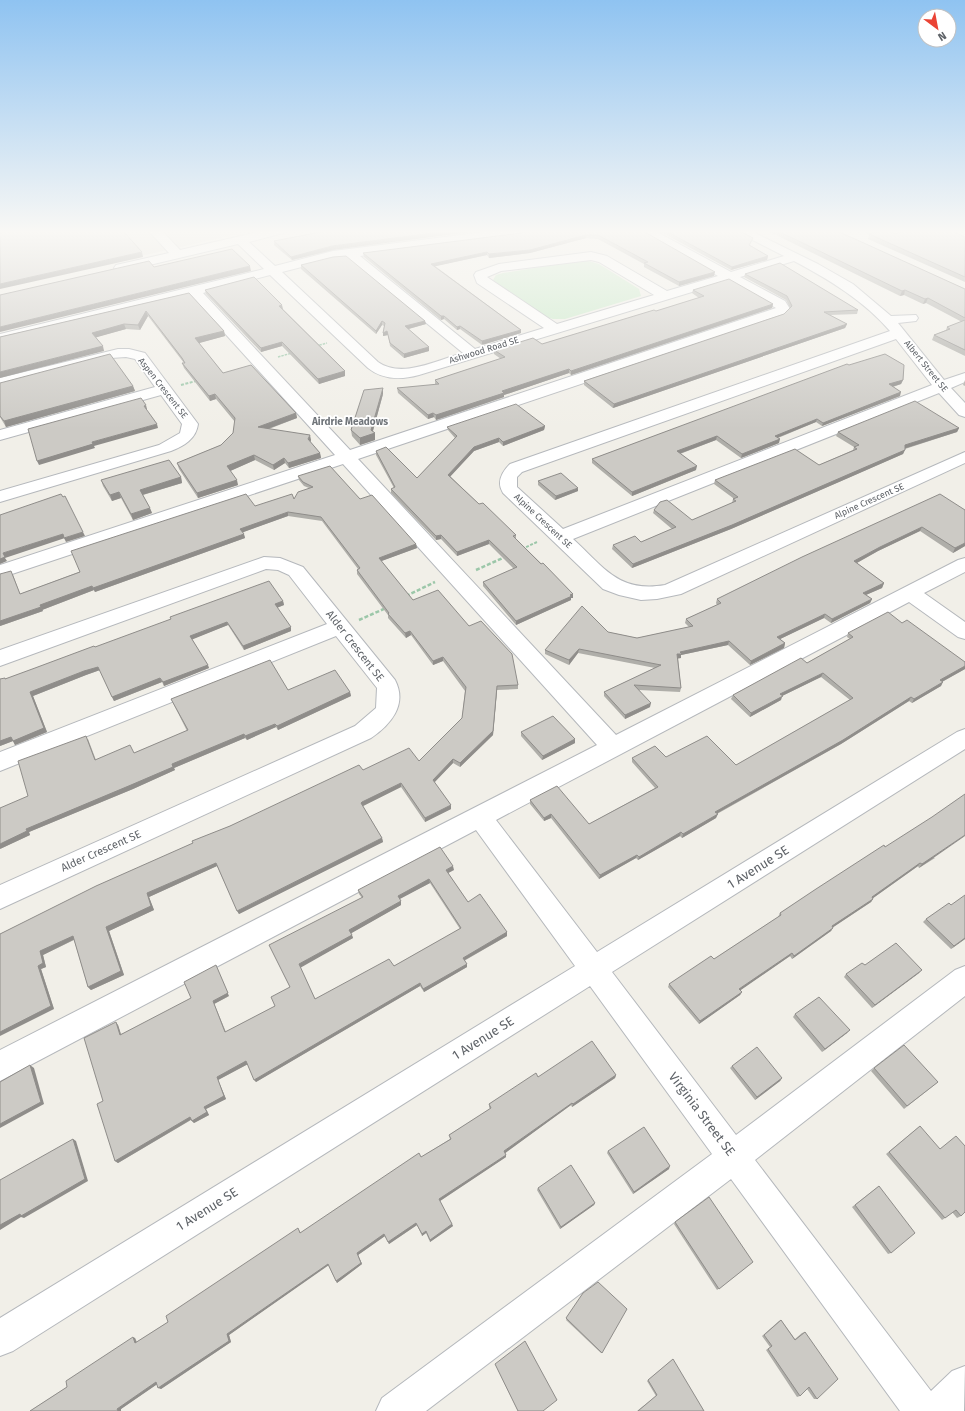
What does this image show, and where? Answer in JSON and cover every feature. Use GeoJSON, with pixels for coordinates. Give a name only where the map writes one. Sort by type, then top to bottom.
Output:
{"type":"FeatureCollection","features":[{"type":"Feature","properties":{"kind":"street"},"geometry":{"type":"LineString","coordinates":[[0,338],[170,297]]}},
{"type":"Feature","properties":{"kind":"street"},"geometry":{"type":"LineString","coordinates":[[199,297],[614,748]]}},
{"type":"Feature","properties":{"kind":"street","name":"Ashwood Road SE"},"geometry":{"type":"LineString","coordinates":[[300,297],[373,365],[389,374],[414,372],[662,297]]}},
{"type":"Feature","properties":{"kind":"street"},"geometry":{"type":"LineString","coordinates":[[403,297],[474,354]]}},
{"type":"Feature","properties":{"kind":"street"},"geometry":{"type":"LineString","coordinates":[[507,297],[554,329]]}},
{"type":"Feature","properties":{"kind":"street"},"geometry":{"type":"LineString","coordinates":[[0,572],[778,313],[783,309],[780,304],[767,297]]}},
{"type":"Feature","properties":{"kind":"street","name":"Albert Street SE"},"geometry":{"type":"LineString","coordinates":[[862,297],[899,332],[941,387],[965,412]]}},
{"type":"Feature","properties":{"kind":"street"},"geometry":{"type":"LineString","coordinates":[[887,320],[911,318]]}},
{"type":"Feature","properties":{"kind":"street","name":"Alpine Crescent SE"},"geometry":{"type":"LineString","coordinates":[[899,332],[516,468],[508,478],[507,483],[509,489],[610,584],[624,592],[657,594],[674,589],[965,457]]}},
{"type":"Feature","properties":{"kind":"street","name":"Aspen Crescent SE"},"geometry":{"type":"LineString","coordinates":[[0,383],[110,354],[126,352],[140,356],[190,424],[190,430],[178,443],[0,497]]}},
{"type":"Feature","properties":{"kind":"street"},"geometry":{"type":"LineString","coordinates":[[560,537],[965,377]]}},
{"type":"Feature","properties":{"kind":"street"},"geometry":{"type":"LineString","coordinates":[[0,436],[165,389]]}},
{"type":"Feature","properties":{"kind":"street","name":"Alder Crescent SE"},"geometry":{"type":"LineString","coordinates":[[0,658],[264,563],[280,563],[296,570],[386,686],[390,700],[386,711],[377,722],[363,732],[0,897]]}},
{"type":"Feature","properties":{"kind":"street"},"geometry":{"type":"LineString","coordinates":[[0,1066],[614,748],[965,564]]}},
{"type":"Feature","properties":{"kind":"street"},"geometry":{"type":"LineString","coordinates":[[910,593],[965,632]]}},
{"type":"Feature","properties":{"kind":"street"},"geometry":{"type":"LineString","coordinates":[[0,762],[340,627]]}},
{"type":"Feature","properties":{"kind":"street","name":"1 Avenue SE"},"geometry":{"type":"LineString","coordinates":[[0,1338],[965,738]]}},
{"type":"Feature","properties":{"kind":"street","name":"Virginia Street SE"},"geometry":{"type":"LineString","coordinates":[[480,817],[923,1411]]}},
{"type":"Feature","properties":{"kind":"street"},"geometry":{"type":"LineString","coordinates":[[395,1411],[734,1157],[965,979]]}},
{"type":"Feature","properties":{"kind":"street"},"geometry":{"type":"LineString","coordinates":[[938,1411],[965,1384]]}},
{"type":"Feature","properties":{"kind":"green space"},"geometry":{"type":"Polygon","coordinates":[[[516,297],[638,297],[565,319],[553,319],[543,316],[516,297]]]}},
{"type":"Feature","properties":{"kind":"building"},"geometry":{"type":"Polygon","coordinates":[[[0,297],[124,297],[0,327],[0,297]]]}},
{"type":"Feature","properties":{"kind":"building"},"geometry":{"type":"Polygon","coordinates":[[[172,297],[193,297],[224,331],[195,338],[223,373],[251,365],[296,413],[258,427],[310,435],[308,439],[320,453],[288,463],[284,458],[273,465],[254,455],[227,466],[237,480],[197,493],[177,463],[221,445],[233,433],[235,418],[215,394],[209,396],[182,363],[185,363],[146,311],[138,325],[124,324],[92,333],[103,346],[0,372],[0,337],[172,297]]]}},
{"type":"Feature","properties":{"kind":"building"},"geometry":{"type":"Polygon","coordinates":[[[212,297],[274,297],[282,305],[279,306],[345,371],[318,379],[282,342],[261,348],[212,297]]]}},
{"type":"Feature","properties":{"kind":"building"},"geometry":{"type":"Polygon","coordinates":[[[337,297],[396,297],[425,321],[405,326],[429,347],[404,354],[390,343],[387,331],[383,333],[385,323],[382,321],[376,331],[337,297]]]}},
{"type":"Feature","properties":{"kind":"building"},"geometry":{"type":"Polygon","coordinates":[[[417,297],[476,297],[521,330],[482,341],[460,326],[457,327],[444,316],[441,316],[417,297]]]}},
{"type":"Feature","properties":{"kind":"building"},"geometry":{"type":"Polygon","coordinates":[[[701,297],[760,297],[773,304],[571,371],[569,369],[502,391],[504,393],[436,415],[433,413],[428,415],[397,388],[439,384],[435,380],[505,357],[494,350],[533,338],[542,344],[654,310],[656,311],[701,297]]]}},
{"type":"Feature","properties":{"kind":"building"},"geometry":{"type":"Polygon","coordinates":[[[787,297],[836,297],[858,310],[824,312],[847,324],[614,404],[584,381],[784,314],[792,306],[787,297]]]}},
{"type":"Feature","properties":{"kind":"building"},"geometry":{"type":"Polygon","coordinates":[[[920,297],[965,297],[965,318],[928,298],[925,299],[920,297]]]}},
{"type":"Feature","properties":{"kind":"building"},"geometry":{"type":"Polygon","coordinates":[[[965,320],[965,350],[934,335],[950,329],[947,327],[965,320]]]}},
{"type":"Feature","properties":{"kind":"building"},"geometry":{"type":"Polygon","coordinates":[[[110,354],[133,386],[4,421],[0,416],[0,383],[110,354]]]}},
{"type":"Feature","properties":{"kind":"building"},"geometry":{"type":"Polygon","coordinates":[[[885,354],[904,365],[903,380],[889,384],[901,392],[823,423],[817,419],[775,436],[780,439],[742,454],[717,436],[677,451],[697,466],[632,492],[592,459],[847,364],[849,365],[885,354]]]}},
{"type":"Feature","properties":{"kind":"building"},"geometry":{"type":"Polygon","coordinates":[[[383,388],[371,430],[375,433],[360,438],[351,430],[364,390],[383,388]]]}},
{"type":"Feature","properties":{"kind":"building"},"geometry":{"type":"Polygon","coordinates":[[[141,398],[146,405],[144,406],[157,424],[92,442],[93,444],[37,461],[28,429],[141,398]]]}},
{"type":"Feature","properties":{"kind":"building"},"geometry":{"type":"Polygon","coordinates":[[[915,401],[959,428],[905,445],[905,450],[732,525],[633,564],[613,545],[635,536],[641,542],[676,527],[654,510],[660,502],[667,500],[692,520],[736,501],[733,499],[738,497],[715,480],[795,449],[819,465],[857,449],[854,447],[859,445],[838,432],[915,401]]]}},
{"type":"Feature","properties":{"kind":"building"},"geometry":{"type":"Polygon","coordinates":[[[516,404],[545,426],[503,442],[499,438],[474,447],[448,475],[479,504],[483,503],[516,535],[513,536],[541,564],[543,563],[573,594],[570,595],[572,596],[516,621],[483,582],[517,567],[489,540],[457,552],[441,535],[436,536],[391,489],[395,487],[376,451],[386,447],[417,478],[457,436],[447,427],[516,404]]]}},
{"type":"Feature","properties":{"kind":"building"},"geometry":{"type":"Polygon","coordinates":[[[169,460],[181,477],[140,490],[150,508],[131,514],[119,492],[110,495],[101,480],[169,460]]]}},
{"type":"Feature","properties":{"kind":"building"},"geometry":{"type":"Polygon","coordinates":[[[330,466],[360,499],[372,495],[416,544],[379,558],[413,600],[438,590],[469,626],[481,621],[512,654],[518,685],[497,686],[493,731],[460,763],[453,759],[433,780],[451,805],[425,818],[401,783],[362,802],[361,803],[382,838],[237,911],[216,863],[147,893],[151,906],[106,927],[121,971],[88,987],[73,936],[40,951],[43,963],[38,966],[51,1006],[0,1032],[0,934],[96,886],[193,843],[192,841],[230,826],[359,765],[363,770],[409,748],[419,761],[462,718],[466,687],[443,657],[433,661],[410,631],[405,633],[388,614],[389,613],[357,570],[360,568],[321,517],[288,512],[240,529],[244,534],[93,588],[92,586],[40,605],[41,607],[0,621],[0,574],[11,571],[20,594],[80,572],[71,551],[246,494],[255,506],[292,494],[294,499],[298,492],[313,487],[303,482],[298,476],[330,466]]]}},
{"type":"Feature","properties":{"kind":"building"},"geometry":{"type":"Polygon","coordinates":[[[561,473],[578,488],[556,496],[538,481],[561,473]]]}},
{"type":"Feature","properties":{"kind":"building"},"geometry":{"type":"Polygon","coordinates":[[[61,494],[63,497],[65,496],[83,532],[64,538],[63,534],[3,553],[5,557],[0,559],[0,515],[61,494]]]}},
{"type":"Feature","properties":{"kind":"building"},"geometry":{"type":"Polygon","coordinates":[[[940,494],[965,510],[965,543],[955,548],[922,527],[880,547],[854,561],[884,583],[863,593],[872,599],[832,619],[825,614],[777,637],[785,643],[751,661],[729,641],[680,652],[682,654],[677,654],[681,688],[634,685],[651,703],[625,715],[604,692],[661,665],[579,649],[569,660],[545,650],[582,606],[608,632],[637,638],[693,626],[686,619],[721,603],[717,599],[802,557],[940,494]]]}},
{"type":"Feature","properties":{"kind":"building"},"geometry":{"type":"Polygon","coordinates":[[[269,581],[283,601],[275,604],[291,627],[243,646],[227,622],[190,636],[208,665],[163,682],[160,678],[112,697],[98,667],[30,692],[44,728],[13,741],[11,737],[0,741],[0,679],[5,679],[94,646],[95,647],[171,619],[170,617],[269,581]]]}},
{"type":"Feature","properties":{"kind":"building"},"geometry":{"type":"Polygon","coordinates":[[[888,612],[902,623],[907,620],[965,662],[965,666],[940,680],[943,682],[914,699],[911,697],[843,740],[715,812],[718,814],[683,834],[681,832],[639,857],[637,855],[600,875],[551,814],[544,818],[530,800],[557,786],[589,824],[658,787],[632,758],[655,746],[666,757],[707,736],[736,765],[853,698],[823,673],[780,694],[783,696],[751,713],[733,695],[801,658],[807,663],[853,637],[848,633],[888,612]]]}},
{"type":"Feature","properties":{"kind":"building"},"geometry":{"type":"Polygon","coordinates":[[[270,660],[288,690],[335,670],[350,692],[277,726],[275,724],[245,736],[244,734],[172,764],[173,767],[26,829],[27,831],[0,844],[0,808],[28,796],[18,761],[86,736],[95,760],[130,745],[134,753],[188,730],[171,699],[270,660]]]}},
{"type":"Feature","properties":{"kind":"building"},"geometry":{"type":"Polygon","coordinates":[[[553,716],[575,739],[543,756],[521,732],[553,716]]]}},
{"type":"Feature","properties":{"kind":"building"},"geometry":{"type":"Polygon","coordinates":[[[965,794],[965,835],[922,864],[920,863],[872,897],[873,899],[832,926],[833,928],[794,956],[792,953],[739,989],[742,992],[700,1021],[669,984],[711,956],[714,959],[781,915],[780,913],[816,889],[884,845],[885,847],[965,794]]]}},
{"type":"Feature","properties":{"kind":"building"},"geometry":{"type":"Polygon","coordinates":[[[440,847],[453,866],[446,870],[468,902],[480,894],[507,932],[463,958],[467,964],[423,989],[420,983],[254,1080],[246,1061],[217,1077],[224,1096],[204,1107],[207,1112],[192,1121],[190,1117],[115,1161],[97,1104],[103,1101],[84,1038],[116,1022],[120,1035],[191,998],[184,982],[216,965],[228,993],[213,1001],[225,1032],[275,1006],[271,997],[290,987],[269,945],[363,897],[358,890],[440,847]],[[429,879],[398,896],[401,901],[349,930],[352,935],[299,964],[315,999],[389,959],[394,966],[461,928],[429,879]]]}},
{"type":"Feature","properties":{"kind":"building"},"geometry":{"type":"Polygon","coordinates":[[[965,895],[965,938],[954,946],[926,919],[949,903],[951,905],[965,895]]]}},
{"type":"Feature","properties":{"kind":"building"},"geometry":{"type":"Polygon","coordinates":[[[896,943],[922,970],[875,1005],[846,974],[862,963],[865,965],[896,943]]]}},
{"type":"Feature","properties":{"kind":"building"},"geometry":{"type":"Polygon","coordinates":[[[819,997],[850,1030],[825,1049],[795,1014],[819,997]]]}},
{"type":"Feature","properties":{"kind":"building"},"geometry":{"type":"Polygon","coordinates":[[[592,1041],[616,1075],[573,1104],[572,1103],[504,1151],[506,1155],[439,1199],[452,1224],[430,1240],[426,1231],[422,1234],[416,1223],[388,1242],[384,1234],[357,1253],[361,1263],[336,1281],[328,1264],[227,1334],[229,1341],[158,1388],[156,1382],[117,1409],[118,1411],[30,1411],[67,1387],[66,1381],[133,1337],[135,1343],[168,1322],[166,1316],[298,1228],[300,1233],[419,1153],[421,1157],[451,1139],[449,1135],[491,1108],[489,1104],[536,1073],[538,1077],[592,1041]]]}},
{"type":"Feature","properties":{"kind":"building"},"geometry":{"type":"Polygon","coordinates":[[[904,1045],[938,1082],[907,1106],[874,1068],[904,1045]]]}},
{"type":"Feature","properties":{"kind":"building"},"geometry":{"type":"Polygon","coordinates":[[[757,1047],[782,1078],[757,1097],[732,1066],[757,1047]]]}},
{"type":"Feature","properties":{"kind":"building"},"geometry":{"type":"Polygon","coordinates":[[[30,1065],[41,1102],[0,1124],[0,1082],[30,1065]]]}},
{"type":"Feature","properties":{"kind":"building"},"geometry":{"type":"Polygon","coordinates":[[[920,1126],[940,1149],[956,1136],[965,1146],[965,1212],[961,1216],[956,1210],[945,1218],[889,1152],[920,1126]]]}},
{"type":"Feature","properties":{"kind":"building"},"geometry":{"type":"Polygon","coordinates":[[[644,1127],[670,1166],[634,1192],[608,1151],[644,1127]]]}},
{"type":"Feature","properties":{"kind":"building"},"geometry":{"type":"Polygon","coordinates":[[[73,1139],[85,1179],[21,1216],[20,1214],[0,1225],[0,1180],[73,1139]]]}},
{"type":"Feature","properties":{"kind":"building"},"geometry":{"type":"Polygon","coordinates":[[[571,1165],[595,1203],[561,1227],[538,1188],[571,1165]]]}},
{"type":"Feature","properties":{"kind":"building"},"geometry":{"type":"Polygon","coordinates":[[[879,1186],[915,1233],[891,1253],[855,1205],[879,1186]]]}},
{"type":"Feature","properties":{"kind":"building"},"geometry":{"type":"Polygon","coordinates":[[[709,1197],[753,1262],[719,1289],[675,1222],[709,1197]]]}},
{"type":"Feature","properties":{"kind":"building"},"geometry":{"type":"Polygon","coordinates":[[[598,1282],[627,1309],[602,1353],[566,1318],[583,1293],[598,1282]]]}},
{"type":"Feature","properties":{"kind":"building"},"geometry":{"type":"Polygon","coordinates":[[[781,1320],[795,1340],[805,1332],[838,1379],[817,1399],[809,1387],[800,1396],[768,1349],[772,1346],[764,1335],[781,1320]]]}},
{"type":"Feature","properties":{"kind":"building"},"geometry":{"type":"Polygon","coordinates":[[[525,1341],[557,1400],[543,1411],[518,1411],[495,1364],[525,1341]]]}},
{"type":"Feature","properties":{"kind":"building"},"geometry":{"type":"Polygon","coordinates":[[[673,1359],[704,1411],[638,1411],[657,1395],[648,1380],[673,1359]]]}},
{"type":"Feature","properties":{"kind":"district","name":"Airdrie Meadows"},"geometry":{"type":"Point","coordinates":[350,422]}}]}
